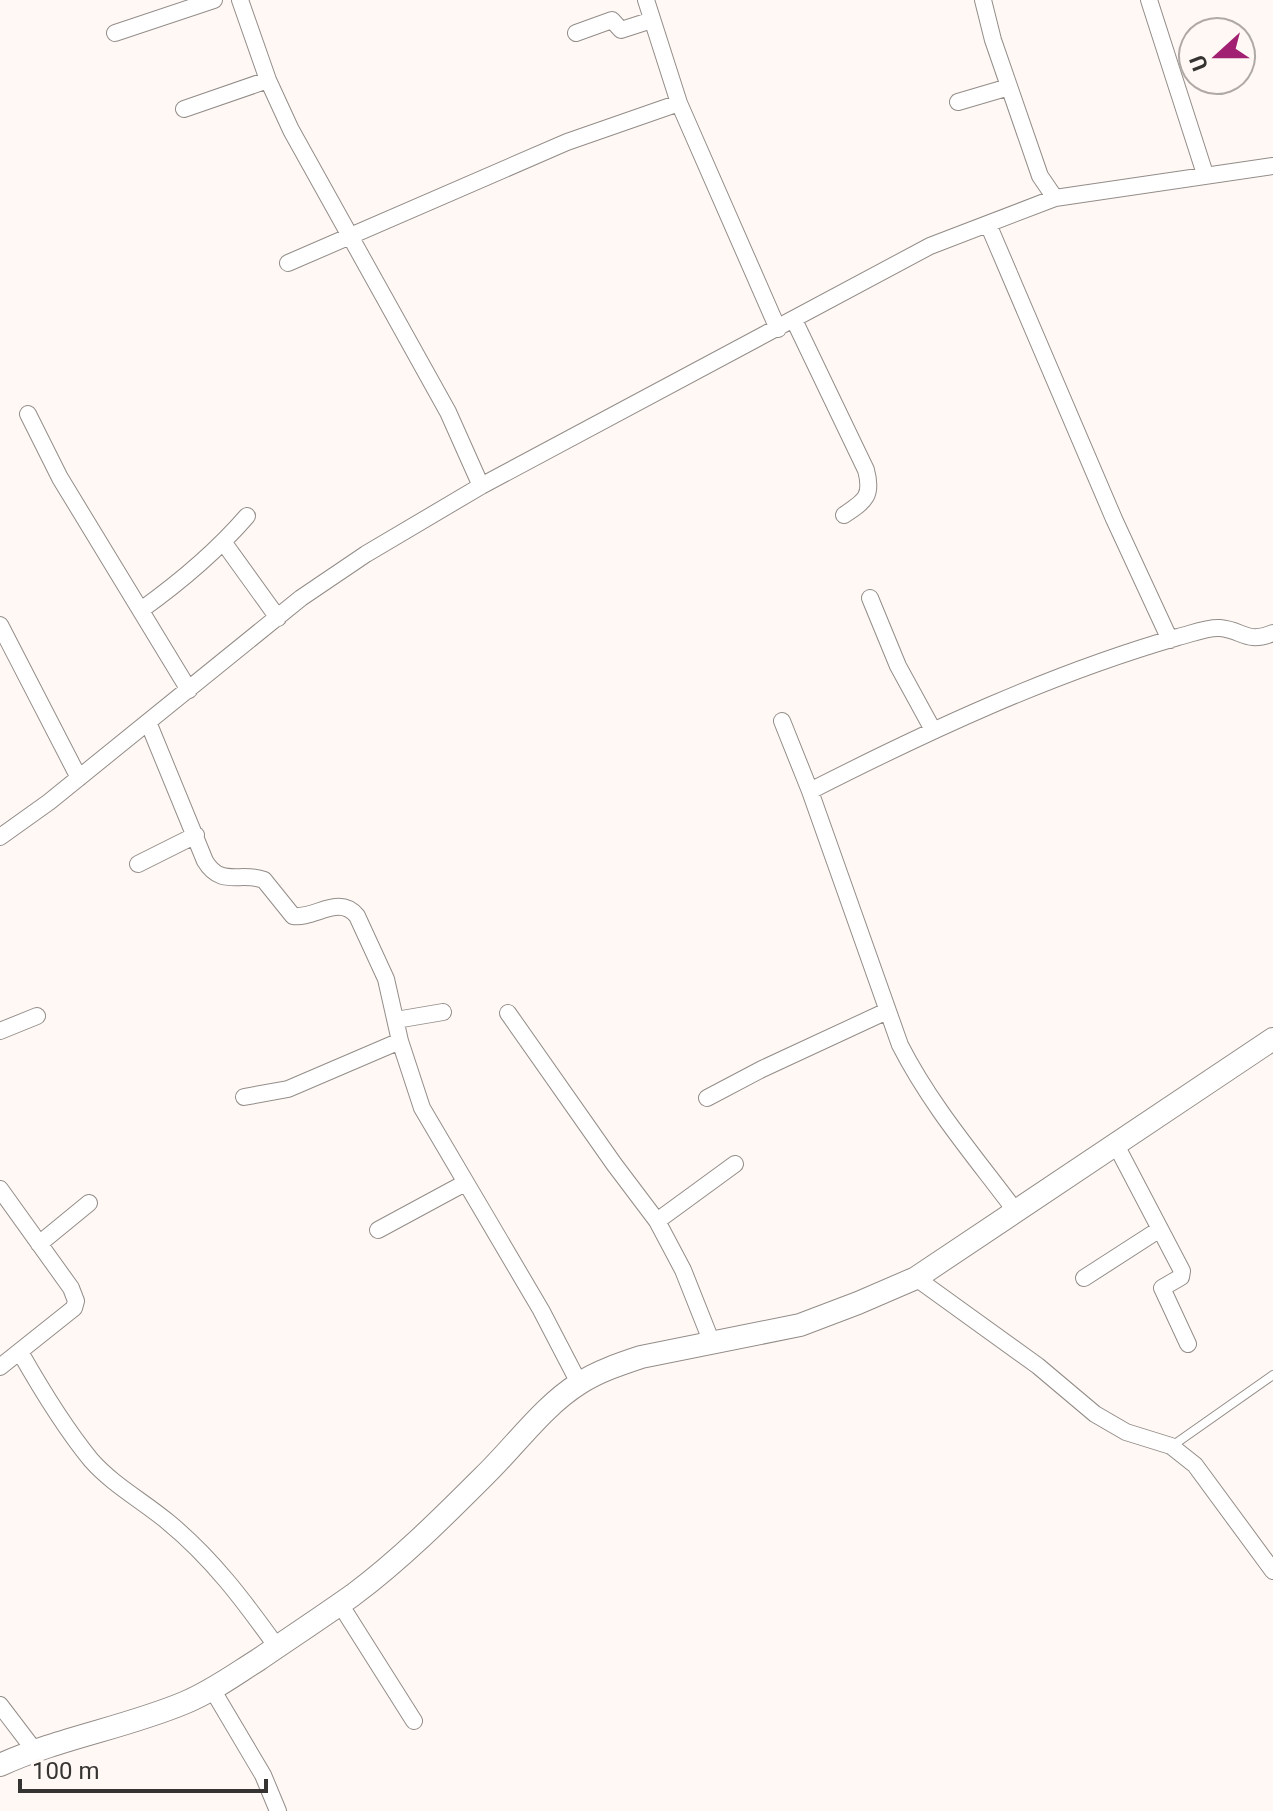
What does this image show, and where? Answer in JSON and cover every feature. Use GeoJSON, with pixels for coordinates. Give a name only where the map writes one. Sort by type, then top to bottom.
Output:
{"type":"FeatureCollection","features":[{"type":"Feature","properties":{"kind":"main road"},"geometry":{"type":"LineString","coordinates":[[0,1765],[149,1716],[212,1689],[277,1647],[375,1576],[447,1512],[579,1383],[619,1364],[800,1325],[916,1278],[1273,1039]]}},
{"type":"Feature","properties":{"kind":"street"},"geometry":{"type":"LineString","coordinates":[[115,33],[214,0]]}},
{"type":"Feature","properties":{"kind":"street"},"geometry":{"type":"LineString","coordinates":[[240,0],[268,80],[297,141],[448,412],[481,486]]}},
{"type":"Feature","properties":{"kind":"street"},"geometry":{"type":"LineString","coordinates":[[646,0],[679,103],[778,329]]}},
{"type":"Feature","properties":{"kind":"street"},"geometry":{"type":"LineString","coordinates":[[983,0],[1040,176],[1055,198]]}},
{"type":"Feature","properties":{"kind":"street"},"geometry":{"type":"LineString","coordinates":[[1149,0],[1205,174]]}},
{"type":"Feature","properties":{"kind":"street"},"geometry":{"type":"LineString","coordinates":[[576,33],[612,20],[621,30],[652,20]]}},
{"type":"Feature","properties":{"kind":"street"},"geometry":{"type":"LineString","coordinates":[[184,109],[268,80]]}},
{"type":"Feature","properties":{"kind":"street"},"geometry":{"type":"LineString","coordinates":[[958,102],[1009,87]]}},
{"type":"Feature","properties":{"kind":"street"},"geometry":{"type":"LineString","coordinates":[[288,263],[567,142],[679,103]]}},
{"type":"Feature","properties":{"kind":"street"},"geometry":{"type":"LineString","coordinates":[[3,830],[79,778],[301,598],[366,554],[481,486],[930,246],[1055,198],[1273,166]]}},
{"type":"Feature","properties":{"kind":"street"},"geometry":{"type":"LineString","coordinates":[[988,224],[1114,519],[1170,640]]}},
{"type":"Feature","properties":{"kind":"street"},"geometry":{"type":"LineString","coordinates":[[794,320],[870,484],[868,496],[844,515]]}},
{"type":"Feature","properties":{"kind":"street"},"geometry":{"type":"LineString","coordinates":[[28,414],[60,478],[189,690]]}},
{"type":"Feature","properties":{"kind":"street"},"geometry":{"type":"LineString","coordinates":[[141,610],[224,543],[247,516]]}},
{"type":"Feature","properties":{"kind":"street"},"geometry":{"type":"LineString","coordinates":[[224,543],[278,618]]}},
{"type":"Feature","properties":{"kind":"street"},"geometry":{"type":"LineString","coordinates":[[870,598],[898,666],[933,730]]}},
{"type":"Feature","properties":{"kind":"street"},"geometry":{"type":"LineString","coordinates":[[0,625],[79,778]]}},
{"type":"Feature","properties":{"kind":"street"},"geometry":{"type":"LineString","coordinates":[[810,791],[933,730],[1061,677],[1170,640],[1219,628],[1259,638],[1273,633]]}},
{"type":"Feature","properties":{"kind":"street"},"geometry":{"type":"LineString","coordinates":[[782,721],[900,1045],[915,1075],[1017,1213]]}},
{"type":"Feature","properties":{"kind":"street"},"geometry":{"type":"LineString","coordinates":[[148,722],[205,861],[214,873],[264,880],[293,916],[302,917],[335,907],[351,909],[369,939],[386,979],[400,1041],[422,1108],[541,1310],[579,1383]]}},
{"type":"Feature","properties":{"kind":"street"},"geometry":{"type":"LineString","coordinates":[[138,864],[196,835]]}},
{"type":"Feature","properties":{"kind":"street"},"geometry":{"type":"LineString","coordinates":[[707,1098],[887,1011]]}},
{"type":"Feature","properties":{"kind":"street"},"geometry":{"type":"LineString","coordinates":[[396,1020],[443,1012]]}},
{"type":"Feature","properties":{"kind":"street"},"geometry":{"type":"LineString","coordinates":[[508,1013],[657,1221],[683,1270],[712,1343]]}},
{"type":"Feature","properties":{"kind":"street"},"geometry":{"type":"LineString","coordinates":[[0,1031],[37,1016]]}},
{"type":"Feature","properties":{"kind":"street"},"geometry":{"type":"LineString","coordinates":[[244,1097],[288,1089],[400,1041]]}},
{"type":"Feature","properties":{"kind":"street"},"geometry":{"type":"LineString","coordinates":[[1116,1145],[1182,1271],[1181,1277],[1162,1288],[1163,1296],[1188,1344]]}},
{"type":"Feature","properties":{"kind":"street"},"geometry":{"type":"LineString","coordinates":[[657,1221],[735,1164]]}},
{"type":"Feature","properties":{"kind":"street"},"geometry":{"type":"LineString","coordinates":[[378,1230],[465,1183]]}},
{"type":"Feature","properties":{"kind":"street"},"geometry":{"type":"LineString","coordinates":[[0,1189],[71,1288],[76,1305],[0,1367]]}},
{"type":"Feature","properties":{"kind":"street"},"geometry":{"type":"LineString","coordinates":[[39,1244],[89,1203]]}},
{"type":"Feature","properties":{"kind":"street"},"geometry":{"type":"LineString","coordinates":[[1084,1278],[1160,1229]]}},
{"type":"Feature","properties":{"kind":"street"},"geometry":{"type":"LineString","coordinates":[[916,1278],[1038,1366],[1095,1414],[1126,1432],[1171,1446],[1195,1465],[1273,1571]]}},
{"type":"Feature","properties":{"kind":"street"},"geometry":{"type":"LineString","coordinates":[[20,1352],[43,1392],[93,1462],[122,1488],[168,1521],[207,1557],[236,1589],[277,1647]]}},
{"type":"Feature","properties":{"kind":"street"},"geometry":{"type":"LineString","coordinates":[[340,1604],[414,1721]]}},
{"type":"Feature","properties":{"kind":"street"},"geometry":{"type":"LineString","coordinates":[[212,1689],[263,1775],[278,1811]]}},
{"type":"Feature","properties":{"kind":"street"},"geometry":{"type":"LineString","coordinates":[[0,1705],[35,1751]]}},
{"type":"Feature","properties":{"kind":"lane"},"geometry":{"type":"LineString","coordinates":[[1171,1446],[1273,1375]]}}]}
